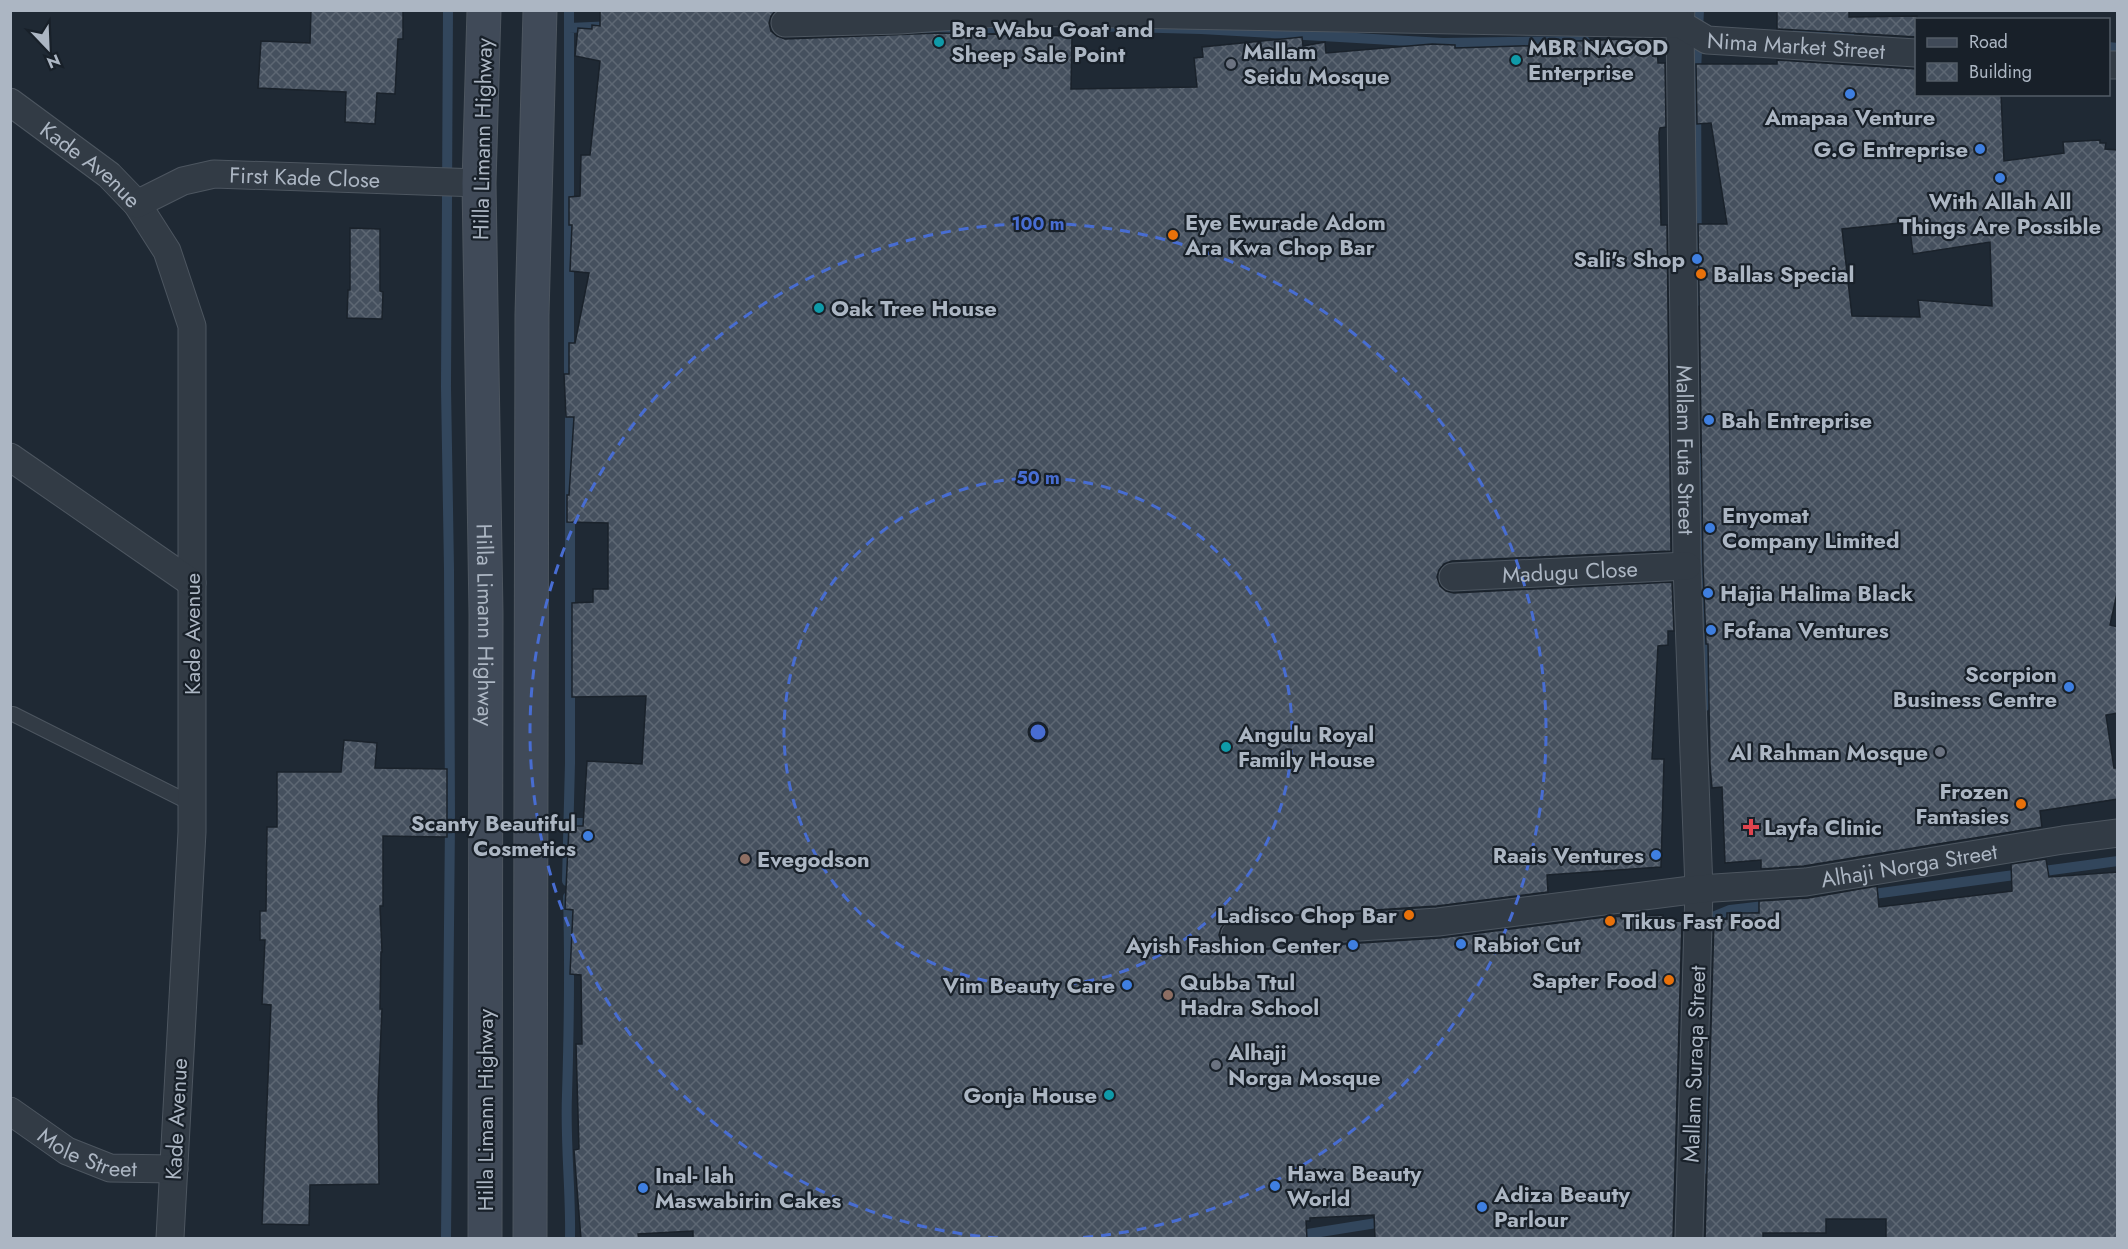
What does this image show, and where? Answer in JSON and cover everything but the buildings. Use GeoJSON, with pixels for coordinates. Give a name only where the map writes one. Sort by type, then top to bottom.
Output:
{"type":"FeatureCollection","features":[{"type":"Feature","properties":{"kind":"main road","name":"Hilla Limann Highway"},"geometry":{"type":"LineString","coordinates":[[484,10],[479,183],[486,614],[485,1239]]}},
{"type":"Feature","properties":{"kind":"main road","name":"Hilla Limann Highway"},"geometry":{"type":"LineString","coordinates":[[530,1239],[532,315],[540,10]]}},
{"type":"Feature","properties":{"kind":"street"},"geometry":{"type":"LineString","coordinates":[[785,22],[900,20],[1011,12],[1681,17]]}},
{"type":"Feature","properties":{"kind":"street","name":"Nima Market Street"},"geometry":{"type":"LineString","coordinates":[[1681,17],[1707,40],[1915,53]]}},
{"type":"Feature","properties":{"kind":"street","name":"Mallam Futa Street"},"geometry":{"type":"LineString","coordinates":[[1681,17],[1687,566],[1699,889]]}},
{"type":"Feature","properties":{"kind":"street","name":"Kade Avenue"},"geometry":{"type":"LineString","coordinates":[[10,102],[108,175],[137,204],[167,251],[192,326],[192,804],[170,1239]]}},
{"type":"Feature","properties":{"kind":"street","name":"First Kade Close"},"geometry":{"type":"LineString","coordinates":[[137,204],[183,181],[214,174],[479,183]]}},
{"type":"Feature","properties":{"kind":"street"},"geometry":{"type":"LineString","coordinates":[[10,457],[192,583]]}},
{"type":"Feature","properties":{"kind":"street","name":"Madugu Close"},"geometry":{"type":"LineString","coordinates":[[1454,577],[1687,566]]}},
{"type":"Feature","properties":{"kind":"street","name":"Alhaji Norga Street"},"geometry":{"type":"LineString","coordinates":[[1235,935],[1438,922],[1699,889],[1806,882],[2118,833]]}},
{"type":"Feature","properties":{"kind":"street","name":"Mallam Suraqa Street"},"geometry":{"type":"LineString","coordinates":[[1689,1239],[1699,889]]}},
{"type":"Feature","properties":{"kind":"street","name":"Mole Street"},"geometry":{"type":"LineString","coordinates":[[10,1111],[67,1151],[110,1168],[174,1169]]}},
{"type":"Feature","properties":{"kind":"lane"},"geometry":{"type":"LineString","coordinates":[[13,714],[192,804]]}},
{"type":"Feature","properties":{"kind":"waterway"},"geometry":{"type":"LineString","coordinates":[[446,1238],[450,822],[446,387],[448,10]]}},
{"type":"Feature","properties":{"kind":"waterway"},"geometry":{"type":"LineString","coordinates":[[569,10],[569,387]]}},
{"type":"Feature","properties":{"kind":"waterway"},"geometry":{"type":"LineString","coordinates":[[1697,301],[1696,71],[1699,10]]}},
{"type":"Feature","properties":{"kind":"waterway"},"geometry":{"type":"LineString","coordinates":[[884,33],[916,34],[1030,25]]}},
{"type":"Feature","properties":{"kind":"waterway"},"geometry":{"type":"LineString","coordinates":[[569,28],[614,26]]}},
{"type":"Feature","properties":{"kind":"waterway"},"geometry":{"type":"LineString","coordinates":[[1085,26],[1201,29],[1443,43],[1585,41]]}},
{"type":"Feature","properties":{"kind":"waterway"},"geometry":{"type":"LineString","coordinates":[[1797,33],[1850,32]]}},
{"type":"Feature","properties":{"kind":"waterway"},"geometry":{"type":"LineString","coordinates":[[2110,47],[2118,48]]}},
{"type":"Feature","properties":{"kind":"waterway"},"geometry":{"type":"LineString","coordinates":[[567,881],[570,763],[570,405]]}},
{"type":"Feature","properties":{"kind":"waterway"},"geometry":{"type":"LineString","coordinates":[[1699,458],[1705,706]]}},
{"type":"Feature","properties":{"kind":"waterway"},"geometry":{"type":"LineString","coordinates":[[568,823],[588,823],[596,819]]}},
{"type":"Feature","properties":{"kind":"waterway"},"geometry":{"type":"LineString","coordinates":[[1866,895],[2118,861]]}},
{"type":"Feature","properties":{"kind":"waterway"},"geometry":{"type":"LineString","coordinates":[[568,897],[567,1149],[570,1238]]}},
{"type":"Feature","properties":{"kind":"waterway"},"geometry":{"type":"LineString","coordinates":[[1707,926],[1708,919],[1730,910],[1773,905]]}},
{"type":"Feature","properties":{"kind":"waterway"},"geometry":{"type":"LineString","coordinates":[[1707,1080],[1707,1169]]}},
{"type":"Feature","properties":{"kind":"waterway"},"geometry":{"type":"LineString","coordinates":[[1295,1236],[1389,1221]]}},
{"type":"Feature","properties":{"kind":"place","name":"Bra Wabu Goat and Sheep Sale Point"},"geometry":{"type":"Point","coordinates":[939,42]}},
{"type":"Feature","properties":{"kind":"place","name":"MBR NAGOD Enterprise"},"geometry":{"type":"Point","coordinates":[1516,60]}},
{"type":"Feature","properties":{"kind":"place","name":"Mallam Seidu Mosque"},"geometry":{"type":"Point","coordinates":[1231,64]}},
{"type":"Feature","properties":{"kind":"place","name":"Amapaa Venture"},"geometry":{"type":"Point","coordinates":[1850,94]}},
{"type":"Feature","properties":{"kind":"place","name":"G.G Entreprise"},"geometry":{"type":"Point","coordinates":[1980,149]}},
{"type":"Feature","properties":{"kind":"place","name":"With Allah All Things Are Possible"},"geometry":{"type":"Point","coordinates":[2000,178]}},
{"type":"Feature","properties":{"kind":"place","name":"Eye Ewurade Adom Ara Kwa Chop Bar"},"geometry":{"type":"Point","coordinates":[1173,235]}},
{"type":"Feature","properties":{"kind":"place","name":"Sali's Shop"},"geometry":{"type":"Point","coordinates":[1697,259]}},
{"type":"Feature","properties":{"kind":"place","name":"Ballas Special"},"geometry":{"type":"Point","coordinates":[1701,274]}},
{"type":"Feature","properties":{"kind":"place","name":"Oak Tree House"},"geometry":{"type":"Point","coordinates":[819,308]}},
{"type":"Feature","properties":{"kind":"place","name":"Bah Entreprise"},"geometry":{"type":"Point","coordinates":[1709,420]}},
{"type":"Feature","properties":{"kind":"place","name":"Enyomat Company Limited"},"geometry":{"type":"Point","coordinates":[1710,528]}},
{"type":"Feature","properties":{"kind":"place","name":"Hajia Halima Black"},"geometry":{"type":"Point","coordinates":[1708,593]}},
{"type":"Feature","properties":{"kind":"place","name":"Fofana Ventures"},"geometry":{"type":"Point","coordinates":[1711,630]}},
{"type":"Feature","properties":{"kind":"place","name":"Scorpion Business Centre"},"geometry":{"type":"Point","coordinates":[2069,687]}},
{"type":"Feature","properties":{"kind":"place","name":"Angulu Royal Family House"},"geometry":{"type":"Point","coordinates":[1226,747]}},
{"type":"Feature","properties":{"kind":"place","name":"Al Rahman Mosque"},"geometry":{"type":"Point","coordinates":[1940,752]}},
{"type":"Feature","properties":{"kind":"place","name":"Frozen Fantasies"},"geometry":{"type":"Point","coordinates":[2021,804]}},
{"type":"Feature","properties":{"kind":"place","name":"Layfa Clinic"},"geometry":{"type":"Point","coordinates":[1751,827]}},
{"type":"Feature","properties":{"kind":"place","name":"Scanty Beautiful Cosmetics"},"geometry":{"type":"Point","coordinates":[588,836]}},
{"type":"Feature","properties":{"kind":"place","name":"Raais Ventures"},"geometry":{"type":"Point","coordinates":[1656,855]}},
{"type":"Feature","properties":{"kind":"place","name":"Evegodson"},"geometry":{"type":"Point","coordinates":[745,859]}},
{"type":"Feature","properties":{"kind":"place","name":"Ladisco Chop Bar"},"geometry":{"type":"Point","coordinates":[1409,915]}},
{"type":"Feature","properties":{"kind":"place","name":"Tikus Fast Food"},"geometry":{"type":"Point","coordinates":[1610,921]}},
{"type":"Feature","properties":{"kind":"place","name":"Rabiot Cut"},"geometry":{"type":"Point","coordinates":[1461,944]}},
{"type":"Feature","properties":{"kind":"place","name":"Ayish Fashion Center"},"geometry":{"type":"Point","coordinates":[1353,945]}},
{"type":"Feature","properties":{"kind":"place","name":"Sapter Food"},"geometry":{"type":"Point","coordinates":[1669,980]}},
{"type":"Feature","properties":{"kind":"place","name":"Vim Beauty Care"},"geometry":{"type":"Point","coordinates":[1127,985]}},
{"type":"Feature","properties":{"kind":"place","name":"Qubba Ttul Hadra School"},"geometry":{"type":"Point","coordinates":[1168,995]}},
{"type":"Feature","properties":{"kind":"place","name":"Alhaji Norga Mosque"},"geometry":{"type":"Point","coordinates":[1216,1065]}},
{"type":"Feature","properties":{"kind":"place","name":"Gonja House"},"geometry":{"type":"Point","coordinates":[1109,1095]}},
{"type":"Feature","properties":{"kind":"place","name":"Hawa Beauty World"},"geometry":{"type":"Point","coordinates":[1275,1186]}},
{"type":"Feature","properties":{"kind":"place","name":"Inal- lah Maswabirin Cakes"},"geometry":{"type":"Point","coordinates":[643,1188]}},
{"type":"Feature","properties":{"kind":"place","name":"Adiza Beauty Parlour"},"geometry":{"type":"Point","coordinates":[1482,1207]}}]}
